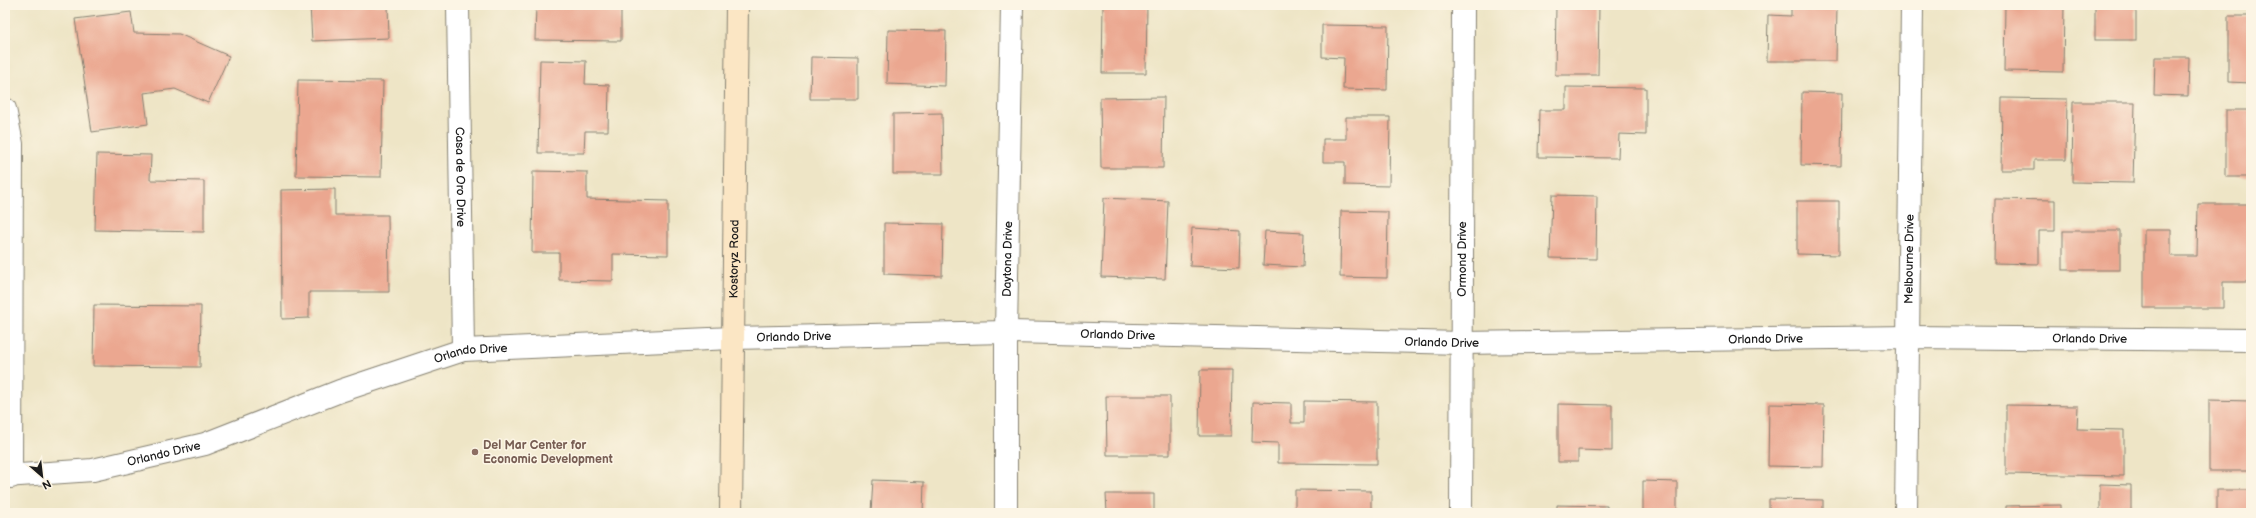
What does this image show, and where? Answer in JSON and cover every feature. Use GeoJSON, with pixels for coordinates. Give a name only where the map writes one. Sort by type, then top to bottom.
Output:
{"type":"FeatureCollection","features":[{"type":"Feature","properties":{"kind":"main road","name":"Kostoryz Road"},"geometry":{"type":"LineString","coordinates":[[731,513],[736,5]]}},
{"type":"Feature","properties":{"kind":"street","name":"Casa de Oro Drive"},"geometry":{"type":"LineString","coordinates":[[458,5],[463,350]]}},
{"type":"Feature","properties":{"kind":"street","name":"Daytona Drive"},"geometry":{"type":"LineString","coordinates":[[1006,513],[1006,332],[1012,5]]}},
{"type":"Feature","properties":{"kind":"street","name":"Ormond Drive"},"geometry":{"type":"LineString","coordinates":[[1461,513],[1463,5]]}},
{"type":"Feature","properties":{"kind":"street","name":"Melbourne Drive"},"geometry":{"type":"LineString","coordinates":[[1906,513],[1910,337],[1912,5]]}},
{"type":"Feature","properties":{"kind":"street"},"geometry":{"type":"LineString","coordinates":[[5,109],[12,144],[8,476]]}},
{"type":"Feature","properties":{"kind":"street","name":"Orlando Drive"},"geometry":{"type":"LineString","coordinates":[[8,476],[93,470],[205,444],[340,391],[463,350],[732,338],[1006,332],[1462,343],[1910,337],[2251,340]]}},
{"type":"Feature","properties":{"kind":"building"},"geometry":{"type":"Polygon","coordinates":[[[310,5],[388,5],[389,38],[312,41],[310,5]]]}},
{"type":"Feature","properties":{"kind":"building"},"geometry":{"type":"Polygon","coordinates":[[[536,5],[621,5],[621,41],[535,40],[536,5]]]}},
{"type":"Feature","properties":{"kind":"building"},"geometry":{"type":"Polygon","coordinates":[[[1103,5],[1147,5],[1146,73],[1102,73],[1103,5]]]}},
{"type":"Feature","properties":{"kind":"building"},"geometry":{"type":"Polygon","coordinates":[[[1556,5],[1599,5],[1598,75],[1555,75],[1556,5]]]}},
{"type":"Feature","properties":{"kind":"building"},"geometry":{"type":"Polygon","coordinates":[[[1791,5],[1837,5],[1836,61],[1767,61],[1768,15],[1791,16],[1791,5]]]}},
{"type":"Feature","properties":{"kind":"building"},"geometry":{"type":"Polygon","coordinates":[[[2005,5],[2064,5],[2063,72],[2004,71],[2005,5]]]}},
{"type":"Feature","properties":{"kind":"building"},"geometry":{"type":"Polygon","coordinates":[[[2095,5],[2136,5],[2136,40],[2095,40],[2095,5]]]}},
{"type":"Feature","properties":{"kind":"building"},"geometry":{"type":"Polygon","coordinates":[[[131,12],[134,33],[179,34],[229,56],[208,103],[175,89],[144,93],[148,124],[92,132],[75,19],[131,12]]]}},
{"type":"Feature","properties":{"kind":"building"},"geometry":{"type":"Polygon","coordinates":[[[2228,16],[2251,16],[2251,83],[2228,82],[2228,16]]]}},
{"type":"Feature","properties":{"kind":"building"},"geometry":{"type":"Polygon","coordinates":[[[1322,25],[1388,26],[1387,90],[1343,89],[1344,58],[1322,57],[1322,25]]]}},
{"type":"Feature","properties":{"kind":"building"},"geometry":{"type":"Polygon","coordinates":[[[888,30],[946,31],[945,86],[887,84],[888,30]]]}},
{"type":"Feature","properties":{"kind":"building"},"geometry":{"type":"Polygon","coordinates":[[[811,57],[858,58],[858,99],[810,99],[811,57]]]}},
{"type":"Feature","properties":{"kind":"building"},"geometry":{"type":"Polygon","coordinates":[[[2155,57],[2189,57],[2188,96],[2154,95],[2155,57]]]}},
{"type":"Feature","properties":{"kind":"building"},"geometry":{"type":"Polygon","coordinates":[[[540,60],[586,61],[585,84],[609,85],[608,131],[585,131],[584,153],[538,153],[540,60]]]}},
{"type":"Feature","properties":{"kind":"building"},"geometry":{"type":"Polygon","coordinates":[[[298,80],[383,81],[381,177],[296,176],[298,80]]]}},
{"type":"Feature","properties":{"kind":"building"},"geometry":{"type":"Polygon","coordinates":[[[1566,87],[1646,88],[1646,135],[1619,134],[1618,158],[1538,157],[1539,110],[1566,110],[1566,87]]]}},
{"type":"Feature","properties":{"kind":"building"},"geometry":{"type":"Polygon","coordinates":[[[1802,92],[1842,93],[1841,166],[1801,165],[1802,92]]]}},
{"type":"Feature","properties":{"kind":"building"},"geometry":{"type":"Polygon","coordinates":[[[1164,97],[1163,168],[1101,168],[1100,98],[1164,97]]]}},
{"type":"Feature","properties":{"kind":"building"},"geometry":{"type":"Polygon","coordinates":[[[2002,98],[2067,99],[2066,160],[2034,160],[2034,170],[2001,170],[2002,98]]]}},
{"type":"Feature","properties":{"kind":"building"},"geometry":{"type":"Polygon","coordinates":[[[2073,102],[2135,102],[2133,183],[2072,182],[2073,102]]]}},
{"type":"Feature","properties":{"kind":"building"},"geometry":{"type":"Polygon","coordinates":[[[2226,110],[2251,110],[2251,177],[2226,177],[2226,110]]]}},
{"type":"Feature","properties":{"kind":"building"},"geometry":{"type":"Polygon","coordinates":[[[942,113],[943,174],[893,174],[893,114],[942,113]]]}},
{"type":"Feature","properties":{"kind":"building"},"geometry":{"type":"Polygon","coordinates":[[[1346,117],[1390,117],[1389,186],[1345,185],[1345,162],[1323,162],[1323,139],[1346,139],[1346,117]]]}},
{"type":"Feature","properties":{"kind":"building"},"geometry":{"type":"Polygon","coordinates":[[[97,154],[151,155],[150,180],[204,181],[204,232],[95,230],[97,154]]]}},
{"type":"Feature","properties":{"kind":"building"},"geometry":{"type":"Polygon","coordinates":[[[533,171],[587,172],[587,199],[668,201],[668,255],[613,254],[613,281],[559,280],[559,253],[532,253],[533,171]]]}},
{"type":"Feature","properties":{"kind":"building"},"geometry":{"type":"Polygon","coordinates":[[[335,189],[335,215],[388,215],[389,292],[309,292],[309,318],[282,319],[281,190],[335,189]]]}},
{"type":"Feature","properties":{"kind":"building"},"geometry":{"type":"Polygon","coordinates":[[[1552,195],[1597,196],[1596,259],[1550,258],[1552,195]]]}},
{"type":"Feature","properties":{"kind":"building"},"geometry":{"type":"Polygon","coordinates":[[[1104,198],[1168,201],[1165,279],[1101,277],[1104,198]]]}},
{"type":"Feature","properties":{"kind":"building"},"geometry":{"type":"Polygon","coordinates":[[[1995,199],[2055,200],[2055,231],[2039,231],[2039,264],[1994,263],[1995,199]]]}},
{"type":"Feature","properties":{"kind":"building"},"geometry":{"type":"Polygon","coordinates":[[[1797,201],[1839,201],[1839,255],[1797,254],[1797,201]]]}},
{"type":"Feature","properties":{"kind":"building"},"geometry":{"type":"Polygon","coordinates":[[[2198,204],[2251,204],[2251,282],[2223,282],[2223,308],[2144,308],[2144,230],[2171,230],[2171,256],[2197,256],[2198,204]]]}},
{"type":"Feature","properties":{"kind":"building"},"geometry":{"type":"Polygon","coordinates":[[[1341,211],[1388,212],[1387,278],[1340,277],[1341,211]]]}},
{"type":"Feature","properties":{"kind":"building"},"geometry":{"type":"Polygon","coordinates":[[[884,223],[943,224],[942,276],[884,274],[884,223]]]}},
{"type":"Feature","properties":{"kind":"building"},"geometry":{"type":"Polygon","coordinates":[[[1192,228],[1240,231],[1239,268],[1190,266],[1192,228]]]}},
{"type":"Feature","properties":{"kind":"building"},"geometry":{"type":"Polygon","coordinates":[[[1265,231],[1304,233],[1303,267],[1263,265],[1265,231]]]}},
{"type":"Feature","properties":{"kind":"building"},"geometry":{"type":"Polygon","coordinates":[[[2063,231],[2120,231],[2120,270],[2063,270],[2063,231]]]}},
{"type":"Feature","properties":{"kind":"building"},"geometry":{"type":"Polygon","coordinates":[[[94,305],[201,306],[200,367],[93,366],[94,305]]]}},
{"type":"Feature","properties":{"kind":"building"},"geometry":{"type":"Polygon","coordinates":[[[1200,370],[1232,370],[1231,436],[1199,436],[1200,370]]]}},
{"type":"Feature","properties":{"kind":"building"},"geometry":{"type":"Polygon","coordinates":[[[1106,396],[1170,396],[1170,455],[1107,455],[1106,396]]]}},
{"type":"Feature","properties":{"kind":"building"},"geometry":{"type":"Polygon","coordinates":[[[2209,400],[2251,401],[2251,471],[2209,471],[2209,400]]]}},
{"type":"Feature","properties":{"kind":"building"},"geometry":{"type":"Polygon","coordinates":[[[1304,401],[1377,402],[1377,464],[1278,463],[1278,443],[1252,442],[1253,402],[1291,403],[1291,423],[1304,423],[1304,401]]]}},
{"type":"Feature","properties":{"kind":"building"},"geometry":{"type":"Polygon","coordinates":[[[1558,404],[1612,405],[1612,451],[1578,450],[1578,462],[1558,462],[1558,404]]]}},
{"type":"Feature","properties":{"kind":"building"},"geometry":{"type":"Polygon","coordinates":[[[1769,404],[1824,405],[1823,467],[1768,466],[1769,404]]]}},
{"type":"Feature","properties":{"kind":"building"},"geometry":{"type":"Polygon","coordinates":[[[2006,405],[2078,406],[2077,429],[2124,430],[2124,476],[2006,474],[2006,405]]]}},
{"type":"Feature","properties":{"kind":"building"},"geometry":{"type":"Polygon","coordinates":[[[873,480],[924,482],[923,513],[871,513],[873,480]]]}},
{"type":"Feature","properties":{"kind":"building"},"geometry":{"type":"Polygon","coordinates":[[[1643,481],[1677,482],[1677,513],[1643,513],[1643,481]]]}},
{"type":"Feature","properties":{"kind":"building"},"geometry":{"type":"Polygon","coordinates":[[[2100,484],[2131,485],[2131,513],[2100,513],[2100,484]]]}},
{"type":"Feature","properties":{"kind":"building"},"geometry":{"type":"Polygon","coordinates":[[[1295,490],[1371,491],[1371,513],[1295,513],[1295,490]]]}},
{"type":"Feature","properties":{"kind":"building"},"geometry":{"type":"Polygon","coordinates":[[[2217,490],[2251,490],[2251,513],[2217,513],[2217,490]]]}},
{"type":"Feature","properties":{"kind":"building"},"geometry":{"type":"Polygon","coordinates":[[[1106,494],[1154,494],[1154,513],[1107,513],[1106,494]]]}},
{"type":"Feature","properties":{"kind":"building"},"geometry":{"type":"Polygon","coordinates":[[[1769,499],[1823,500],[1823,513],[1769,513],[1769,499]]]}},
{"type":"Feature","properties":{"kind":"building"},"geometry":{"type":"Polygon","coordinates":[[[1557,505],[1607,506],[1607,513],[1557,513],[1557,505]]]}},
{"type":"Feature","properties":{"kind":"building"},"geometry":{"type":"Polygon","coordinates":[[[2060,505],[2060,513],[2006,513],[2006,506],[2060,505]]]}},
{"type":"Feature","properties":{"kind":"place","name":"Del Mar Center for Economic Development"},"geometry":{"type":"Point","coordinates":[475,452]}}]}
